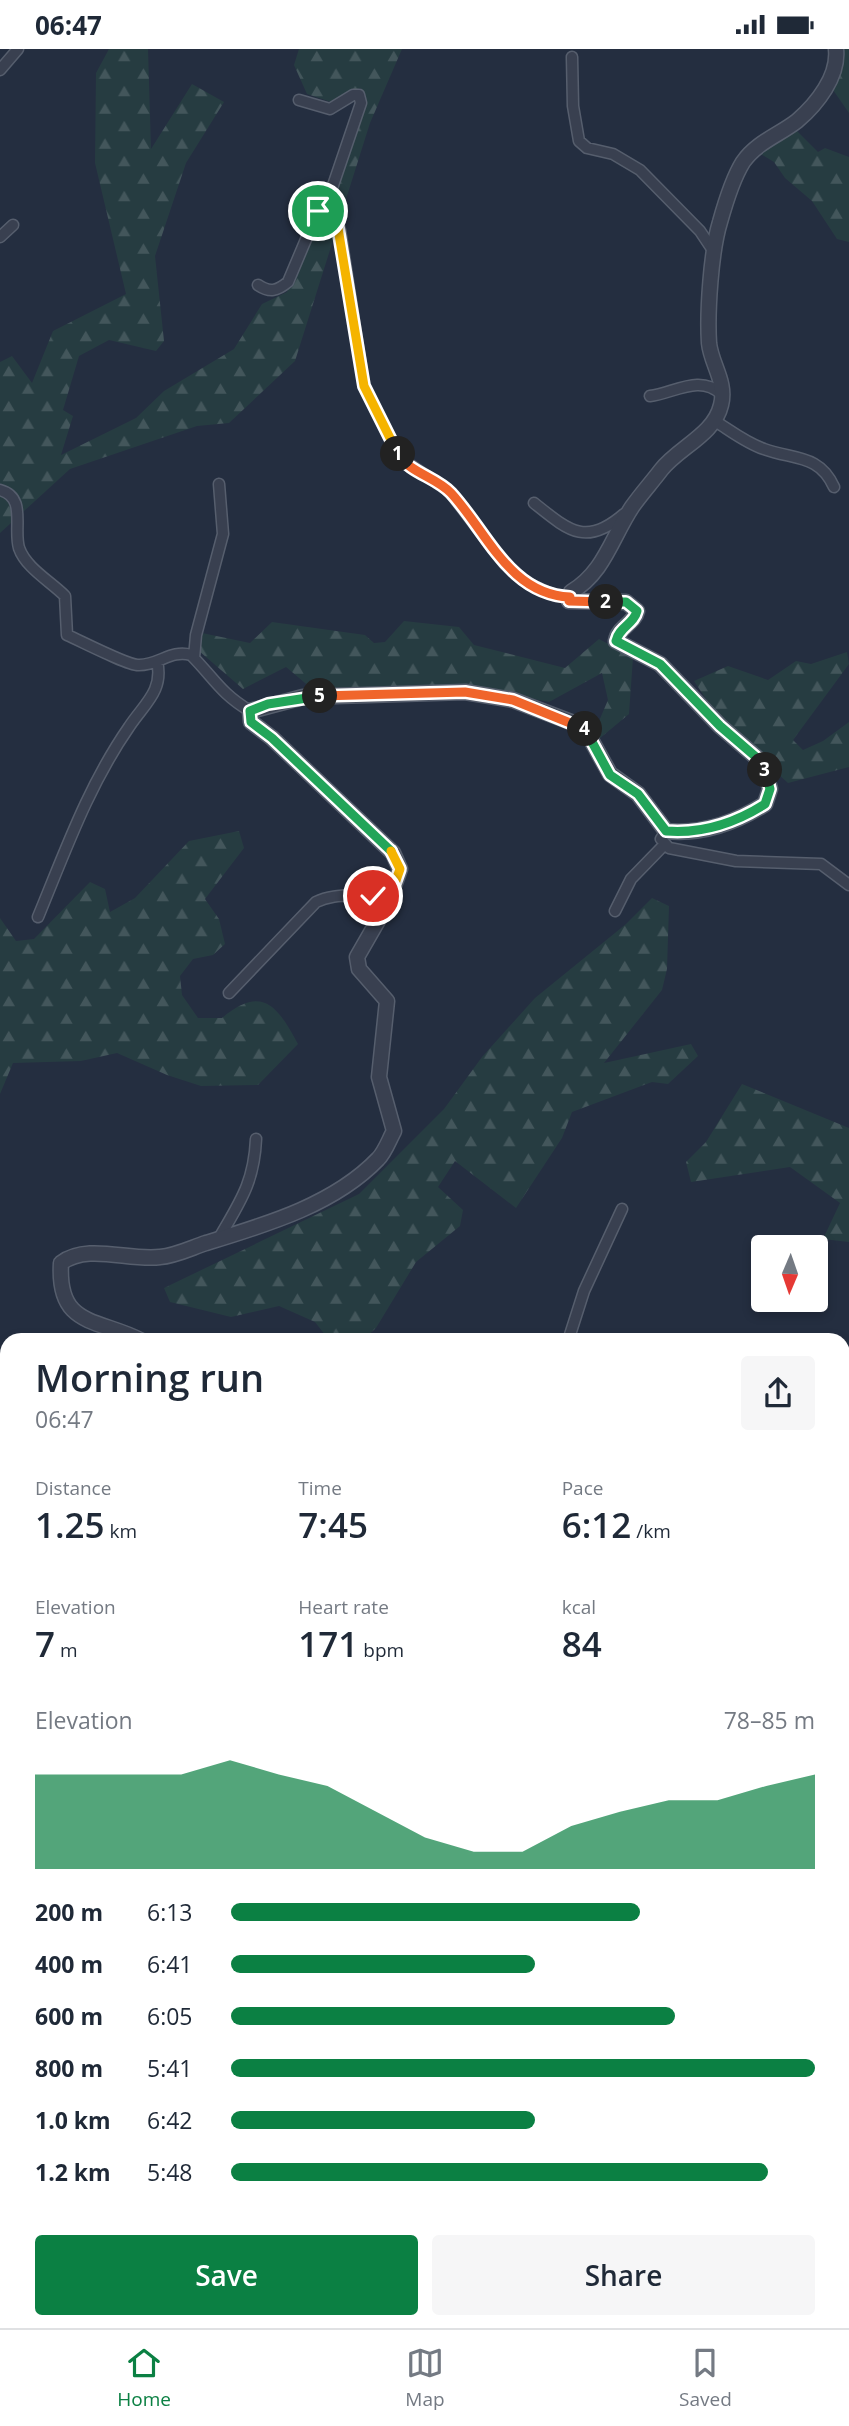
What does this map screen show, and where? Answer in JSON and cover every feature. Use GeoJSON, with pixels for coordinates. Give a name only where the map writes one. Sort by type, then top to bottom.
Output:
{"type":"FeatureCollection","features":[{"type":"Feature","properties":{"kind":"street"},"geometry":{"type":"LineString","coordinates":[[0,69],[18,49]]}},
{"type":"Feature","properties":{"kind":"street"},"geometry":{"type":"LineString","coordinates":[[326,206],[336,216],[340,230],[364,386],[400,458],[449,491],[489,546],[527,583],[556,596],[570,597],[601,565],[632,508],[672,456],[715,421],[722,394],[721,379],[709,345],[714,252],[720,222],[743,163],[760,143],[797,120],[826,90],[837,58],[836,49]]}},
{"type":"Feature","properties":{"kind":"street"},"geometry":{"type":"LineString","coordinates":[[572,57],[573,106],[579,141],[587,148],[613,155],[640,170],[700,231],[714,252]]}},
{"type":"Feature","properties":{"kind":"street"},"geometry":{"type":"LineString","coordinates":[[258,285],[267,291],[279,290],[288,282],[318,211],[326,206],[361,103],[359,95],[353,95],[330,109],[299,100]]}},
{"type":"Feature","properties":{"kind":"street"},"geometry":{"type":"LineString","coordinates":[[0,237],[13,225]]}},
{"type":"Feature","properties":{"kind":"street"},"geometry":{"type":"LineString","coordinates":[[650,396],[694,384],[710,386],[722,394]]}},
{"type":"Feature","properties":{"kind":"street"},"geometry":{"type":"LineString","coordinates":[[715,421],[765,450],[804,459],[826,470],[834,487]]}},
{"type":"Feature","properties":{"kind":"street"},"geometry":{"type":"LineString","coordinates":[[194,658],[196,635],[223,534],[219,484]]}},
{"type":"Feature","properties":{"kind":"street"},"geometry":{"type":"LineString","coordinates":[[0,490],[11,495],[18,507],[19,547],[26,562],[65,596],[67,635],[135,666],[184,653],[194,658],[213,684],[230,699],[250,711],[303,697],[465,692],[513,700],[584,727],[610,775],[638,794],[665,838],[736,861],[821,864],[849,885]]}},
{"type":"Feature","properties":{"kind":"street"},"geometry":{"type":"LineString","coordinates":[[534,503],[559,524],[579,533],[596,533],[608,528],[632,508]]}},
{"type":"Feature","properties":{"kind":"street"},"geometry":{"type":"LineString","coordinates":[[570,597],[569,601],[578,603],[626,602],[637,611],[635,618],[617,632],[616,641],[660,664],[720,726],[763,763],[770,789],[765,804],[737,822],[665,838],[631,879],[615,911]]}},
{"type":"Feature","properties":{"kind":"street"},"geometry":{"type":"LineString","coordinates":[[38,917],[93,784],[130,725],[155,694],[159,683],[157,661]]}},
{"type":"Feature","properties":{"kind":"street"},"geometry":{"type":"LineString","coordinates":[[127,1333],[87,1322],[71,1309],[59,1287],[61,1263],[70,1256],[89,1252],[129,1259],[163,1257],[296,1213],[350,1182],[380,1158],[394,1131],[379,1077],[387,1001],[359,969],[357,957],[393,889],[400,869],[393,853],[272,738],[251,722],[250,711]]}},
{"type":"Feature","properties":{"kind":"street"},"geometry":{"type":"LineString","coordinates":[[229,993],[316,902],[334,896],[373,896],[393,889]]}},
{"type":"Feature","properties":{"kind":"street"},"geometry":{"type":"LineString","coordinates":[[218,1240],[246,1192],[255,1169],[256,1139]]}},
{"type":"Feature","properties":{"kind":"street"},"geometry":{"type":"LineString","coordinates":[[571,1333],[584,1291],[622,1209]]}},
{"type":"Feature","properties":{"kind":"green space"},"geometry":{"type":"Polygon","coordinates":[[[109,49],[148,49],[151,149],[192,84],[224,102],[186,163],[155,256],[164,341],[156,351],[109,340],[79,356],[63,410],[73,416],[61,455],[136,418],[164,391],[234,349],[262,304],[287,292],[363,91],[360,88],[331,102],[307,94],[294,65],[299,49],[402,49],[370,123],[295,361],[229,423],[197,426],[70,469],[0,533],[0,362],[12,356],[32,383],[53,331],[126,294],[95,163],[96,73],[109,49]]]}},
{"type":"Feature","properties":{"kind":"green space"},"geometry":{"type":"Polygon","coordinates":[[[839,49],[849,49],[849,113],[831,87],[839,49]]]}},
{"type":"Feature","properties":{"kind":"green space"},"geometry":{"type":"Polygon","coordinates":[[[794,128],[818,152],[825,148],[849,157],[849,242],[837,239],[812,201],[785,178],[774,162],[756,151],[794,128]]]}},
{"type":"Feature","properties":{"kind":"green space"},"geometry":{"type":"Polygon","coordinates":[[[404,621],[459,627],[474,645],[565,668],[599,639],[633,657],[629,714],[599,739],[596,728],[608,700],[602,673],[549,702],[475,687],[311,688],[286,667],[243,689],[199,651],[202,633],[250,643],[272,622],[365,635],[374,643],[385,642],[404,621]]]}},
{"type":"Feature","properties":{"kind":"green space"},"geometry":{"type":"Polygon","coordinates":[[[847,652],[849,664],[793,740],[803,750],[823,741],[849,722],[849,767],[788,783],[722,723],[694,681],[728,666],[768,680],[796,661],[811,664],[847,652]]]}},
{"type":"Feature","properties":{"kind":"green space"},"geometry":{"type":"Polygon","coordinates":[[[239,831],[244,848],[205,899],[219,919],[225,944],[213,955],[193,959],[180,976],[182,995],[198,1018],[222,1018],[248,1003],[258,1001],[267,1004],[283,1019],[298,1044],[258,1085],[201,1086],[167,1075],[117,1053],[81,1061],[13,1063],[0,1094],[0,918],[16,941],[34,939],[90,882],[105,889],[110,912],[135,898],[189,841],[239,831]]]}},
{"type":"Feature","properties":{"kind":"green space"},"geometry":{"type":"Polygon","coordinates":[[[652,898],[669,906],[667,969],[662,990],[604,1063],[691,1044],[698,1056],[668,1084],[652,1082],[572,1112],[562,1138],[516,1208],[455,1161],[438,1187],[463,1210],[460,1226],[416,1262],[371,1333],[324,1333],[315,1322],[279,1306],[231,1317],[170,1302],[164,1288],[359,1194],[444,1109],[482,1057],[535,998],[626,924],[652,898]]]}},
{"type":"Feature","properties":{"kind":"green space"},"geometry":{"type":"Polygon","coordinates":[[[742,1084],[849,1128],[849,1242],[828,1240],[828,1235],[825,1235],[840,1203],[790,1167],[691,1182],[686,1162],[706,1142],[742,1084]]]}},
{"type":"Feature","properties":{"kind":"route"},"geometry":{"type":"LineString","coordinates":[[318,211],[326,206],[331,208],[336,216],[356,324],[364,386],[400,458],[449,491],[504,563],[527,583],[556,596],[570,597],[569,601],[626,602],[637,611],[635,618],[617,632],[616,641],[660,664],[687,689],[720,726],[763,763],[770,789],[765,804],[737,822],[695,832],[666,831],[638,794],[610,775],[584,727],[513,700],[465,692],[303,697],[268,704],[250,711],[251,722],[272,738],[393,853],[400,869],[393,889],[373,896]]}}]}
